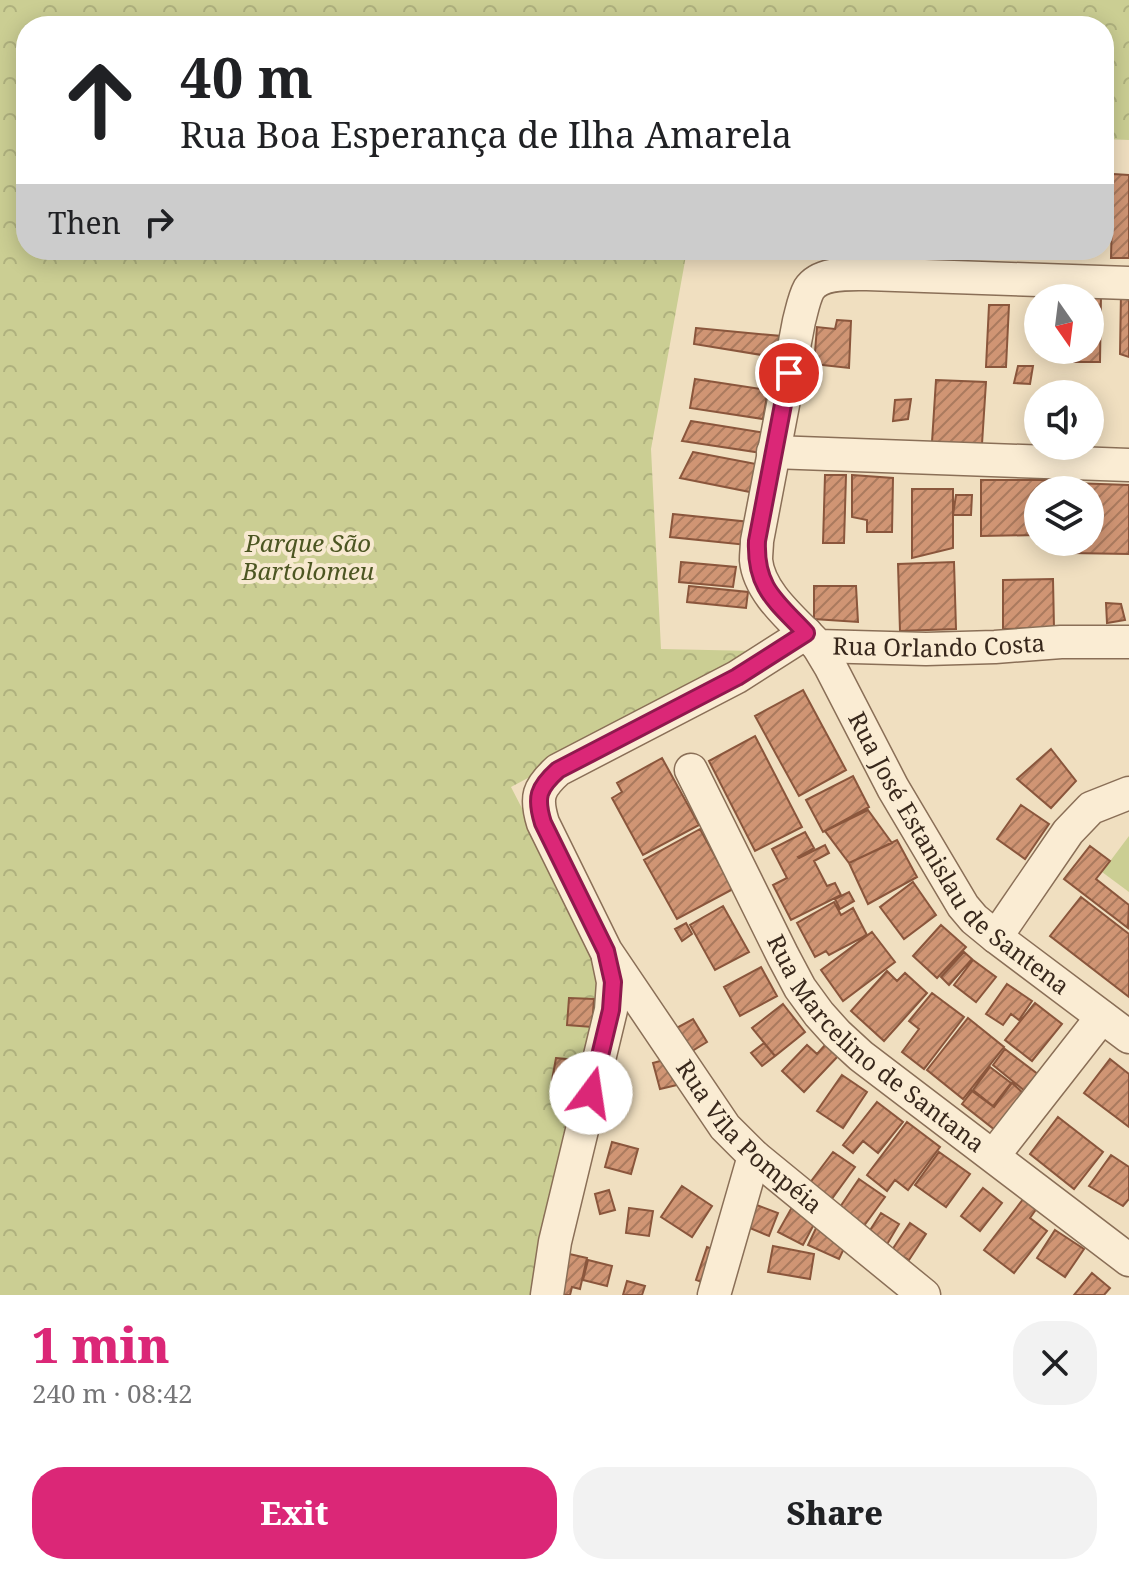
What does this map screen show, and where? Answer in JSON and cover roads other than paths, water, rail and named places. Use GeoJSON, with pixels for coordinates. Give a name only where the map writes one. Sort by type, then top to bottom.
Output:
{"type":"FeatureCollection","features":[{"type":"Feature","properties":{"kind":"street"},"geometry":{"type":"LineString","coordinates":[[1129,283],[867,274],[845,274],[815,282],[803,304],[773,452],[1129,465]]}},
{"type":"Feature","properties":{"kind":"street","name":"Rua Orlando Costa"},"geometry":{"type":"LineString","coordinates":[[773,452],[756,561],[771,596],[812,639],[926,649],[1129,642]]}},
{"type":"Feature","properties":{"kind":"street"},"geometry":{"type":"LineString","coordinates":[[547,1295],[555,1242],[611,1010],[613,982],[606,951],[543,823],[538,796],[545,781],[558,770],[812,639]]}},
{"type":"Feature","properties":{"kind":"street","name":"Rua José Estanislau de Santena"},"geometry":{"type":"LineString","coordinates":[[812,639],[830,666],[893,788],[963,906],[996,937],[1129,1037]]}},
{"type":"Feature","properties":{"kind":"street","name":"Rua Marcelino de Santana"},"geometry":{"type":"LineString","coordinates":[[691,770],[783,956],[800,988],[819,1014],[861,1056],[1129,1260]]}},
{"type":"Feature","properties":{"kind":"street"},"geometry":{"type":"LineString","coordinates":[[996,937],[1068,832],[1091,808],[1129,793]]}},
{"type":"Feature","properties":{"kind":"street","name":"Rua Vila Pompéia"},"geometry":{"type":"LineString","coordinates":[[606,951],[725,1127],[754,1156],[924,1295]]}},
{"type":"Feature","properties":{"kind":"street"},"geometry":{"type":"LineString","coordinates":[[994,1155],[1102,1017]]}},
{"type":"Feature","properties":{"kind":"street"},"geometry":{"type":"LineString","coordinates":[[714,1295],[754,1156]]}},
{"type":"Feature","properties":{"kind":"park label","name":"Parque São Bartolomeu"},"geometry":{"type":"Point","coordinates":[308,558]}}]}
